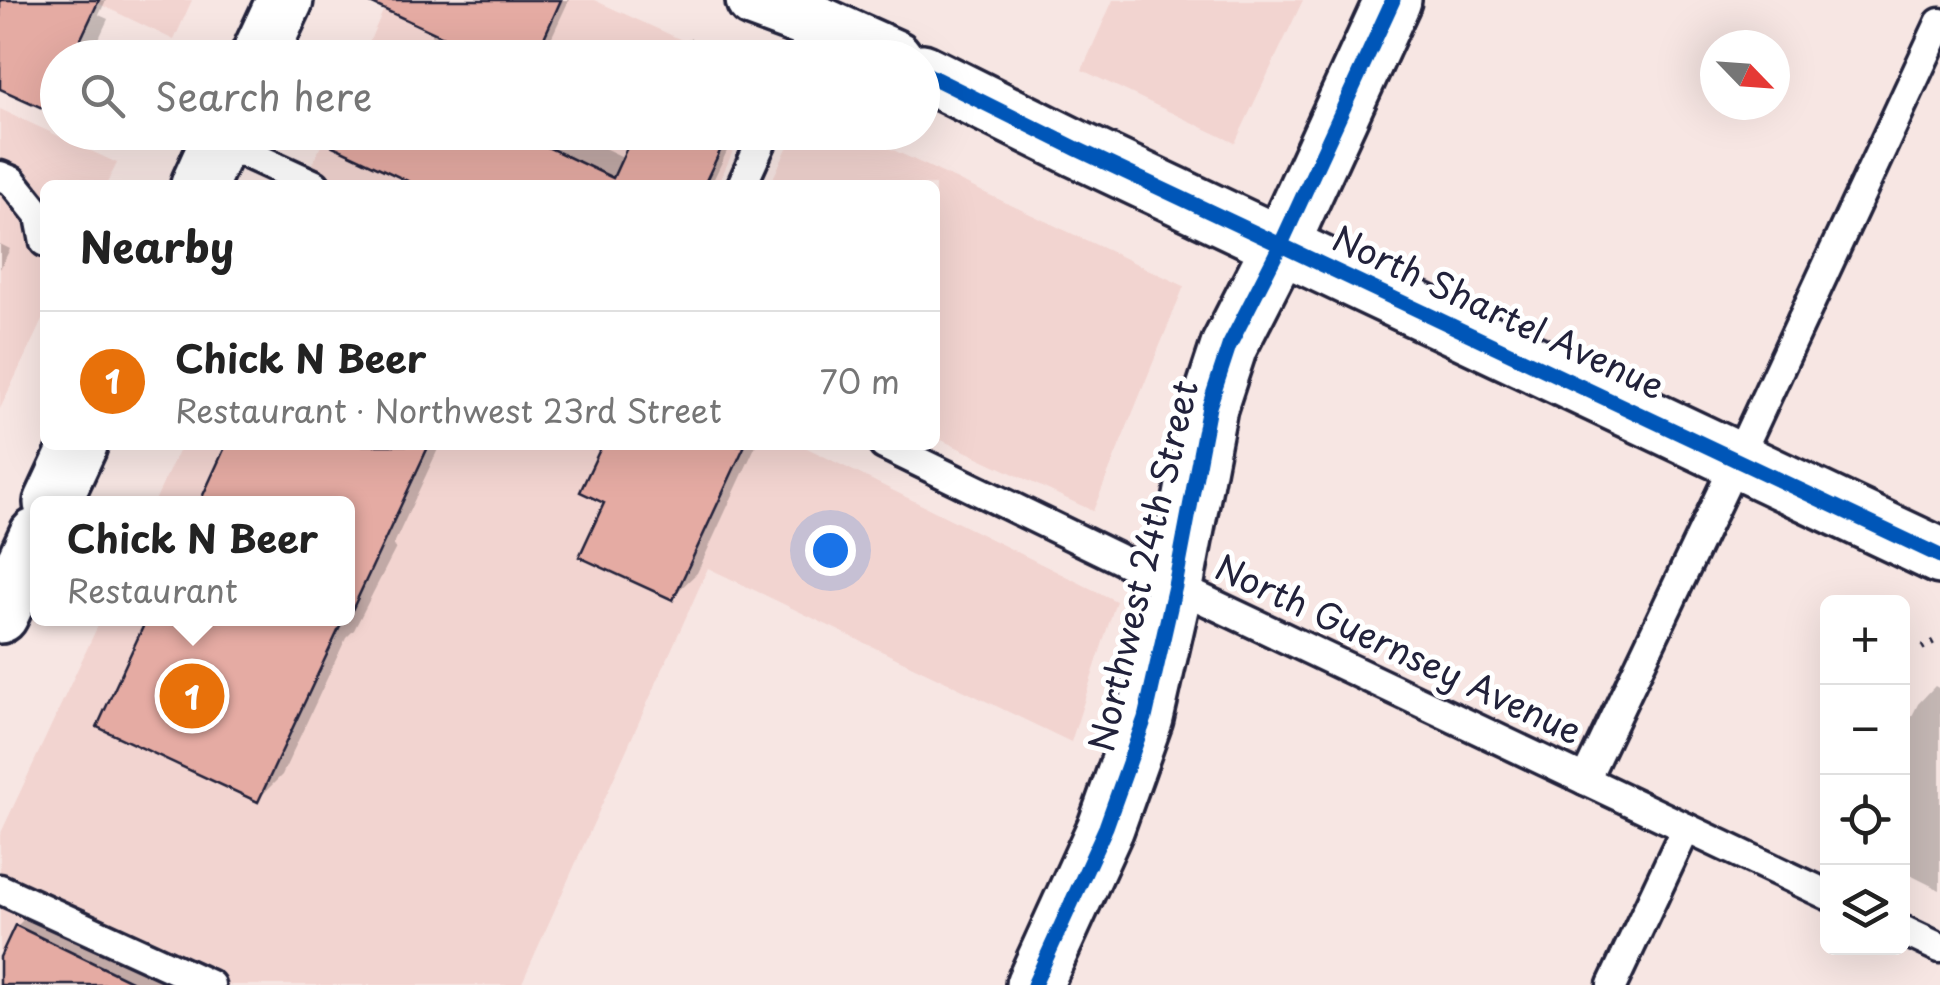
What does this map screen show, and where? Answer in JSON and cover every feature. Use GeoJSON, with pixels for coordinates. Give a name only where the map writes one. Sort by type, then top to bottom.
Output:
{"type":"FeatureCollection","features":[{"type":"Feature","properties":{"kind":"street"},"geometry":{"type":"LineString","coordinates":[[266,40],[285,0]]}},
{"type":"Feature","properties":{"kind":"street"},"geometry":{"type":"LineString","coordinates":[[754,0],[848,40]]}},
{"type":"Feature","properties":{"kind":"street","name":"Northwest 24th Street"},"geometry":{"type":"LineString","coordinates":[[1034,985],[1106,827],[1145,718],[1209,407],[1229,346],[1281,244],[1393,0]]}},
{"type":"Feature","properties":{"kind":"street","name":"North Shartel Avenue"},"geometry":{"type":"LineString","coordinates":[[940,81],[1940,556]]}},
{"type":"Feature","properties":{"kind":"street"},"geometry":{"type":"LineString","coordinates":[[56,496],[77,450]]}},
{"type":"Feature","properties":{"kind":"street"},"geometry":{"type":"LineString","coordinates":[[0,615],[30,551]]}},
{"type":"Feature","properties":{"kind":"lane"},"geometry":{"type":"LineString","coordinates":[[1585,780],[1940,23]]}},
{"type":"Feature","properties":{"kind":"lane"},"geometry":{"type":"LineString","coordinates":[[744,180],[758,150]]}},
{"type":"Feature","properties":{"kind":"lane"},"geometry":{"type":"LineString","coordinates":[[214,153],[299,180]]}},
{"type":"Feature","properties":{"kind":"lane"},"geometry":{"type":"LineString","coordinates":[[0,176],[12,182],[40,216]]}},
{"type":"Feature","properties":{"kind":"lane","name":"North Guernsey Avenue"},"geometry":{"type":"LineString","coordinates":[[894,450],[1820,891]]}},
{"type":"Feature","properties":{"kind":"lane"},"geometry":{"type":"LineString","coordinates":[[1612,985],[1686,828]]}},
{"type":"Feature","properties":{"kind":"lane"},"geometry":{"type":"LineString","coordinates":[[0,889],[210,985]]}},
{"type":"Feature","properties":{"kind":"lane"},"geometry":{"type":"LineString","coordinates":[[1910,934],[1940,948]]}},
{"type":"Feature","properties":{"kind":"path"},"geometry":{"type":"LineString","coordinates":[[1922,648],[1940,638]]}},
{"type":"Feature","properties":{"kind":"shaded area"},"geometry":{"type":"Polygon","coordinates":[[[91,0],[192,0],[174,40],[91,0]]]}},
{"type":"Feature","properties":{"kind":"shaded area"},"geometry":{"type":"Polygon","coordinates":[[[388,0],[594,0],[682,40],[370,40],[388,0]]]}},
{"type":"Feature","properties":{"kind":"shaded area"},"geometry":{"type":"Polygon","coordinates":[[[1113,0],[1303,0],[1235,143],[1082,70],[1113,0]]]}},
{"type":"Feature","properties":{"kind":"shaded area"},"geometry":{"type":"Polygon","coordinates":[[[0,109],[40,127],[40,150],[89,150],[117,163],[108,180],[40,180],[40,325],[0,409],[0,109]]]}},
{"type":"Feature","properties":{"kind":"shaded area"},"geometry":{"type":"Polygon","coordinates":[[[319,150],[733,150],[720,180],[304,180],[319,150]]]}},
{"type":"Feature","properties":{"kind":"shaded area"},"geometry":{"type":"Polygon","coordinates":[[[786,150],[893,150],[1184,286],[1093,511],[940,439],[940,180],[772,180],[786,150]]]}},
{"type":"Feature","properties":{"kind":"shaded area"},"geometry":{"type":"Polygon","coordinates":[[[179,450],[811,450],[1116,601],[1071,742],[708,568],[521,985],[0,985],[0,835],[98,626],[355,626],[355,496],[157,496],[179,450]]]}},
{"type":"Feature","properties":{"kind":"building"},"geometry":{"type":"Polygon","coordinates":[[[0,0],[99,0],[80,40],[40,40],[40,107],[0,89],[0,0]]]}},
{"type":"Feature","properties":{"kind":"building"},"geometry":{"type":"Polygon","coordinates":[[[364,0],[561,0],[543,40],[450,40],[364,0]]]}},
{"type":"Feature","properties":{"kind":"building"},"geometry":{"type":"Polygon","coordinates":[[[341,150],[554,150],[613,178],[626,150],[721,150],[706,180],[405,180],[341,150]]]}},
{"type":"Feature","properties":{"kind":"building"},"geometry":{"type":"Polygon","coordinates":[[[224,450],[427,450],[355,604],[355,496],[203,496],[224,450]]]}},
{"type":"Feature","properties":{"kind":"building"},"geometry":{"type":"Polygon","coordinates":[[[600,450],[743,450],[673,600],[579,557],[604,503],[580,492],[600,450]]]}},
{"type":"Feature","properties":{"kind":"building"},"geometry":{"type":"Polygon","coordinates":[[[143,626],[340,626],[258,802],[97,727],[143,626]]]}},
{"type":"Feature","properties":{"kind":"building"},"geometry":{"type":"Polygon","coordinates":[[[15,925],[139,985],[0,985],[0,957],[15,925]]]}},
{"type":"Feature","properties":{"kind":"cycle path"},"geometry":{"type":"LineString","coordinates":[[1034,985],[1106,827],[1145,718],[1209,407],[1229,346],[1281,244],[1393,0]]}},
{"type":"Feature","properties":{"kind":"cycle path"},"geometry":{"type":"LineString","coordinates":[[940,81],[1940,556]]}},
{"type":"Feature","properties":{"kind":"place","name":"Chick N Beer"},"geometry":{"type":"Point","coordinates":[192,696]}}]}
